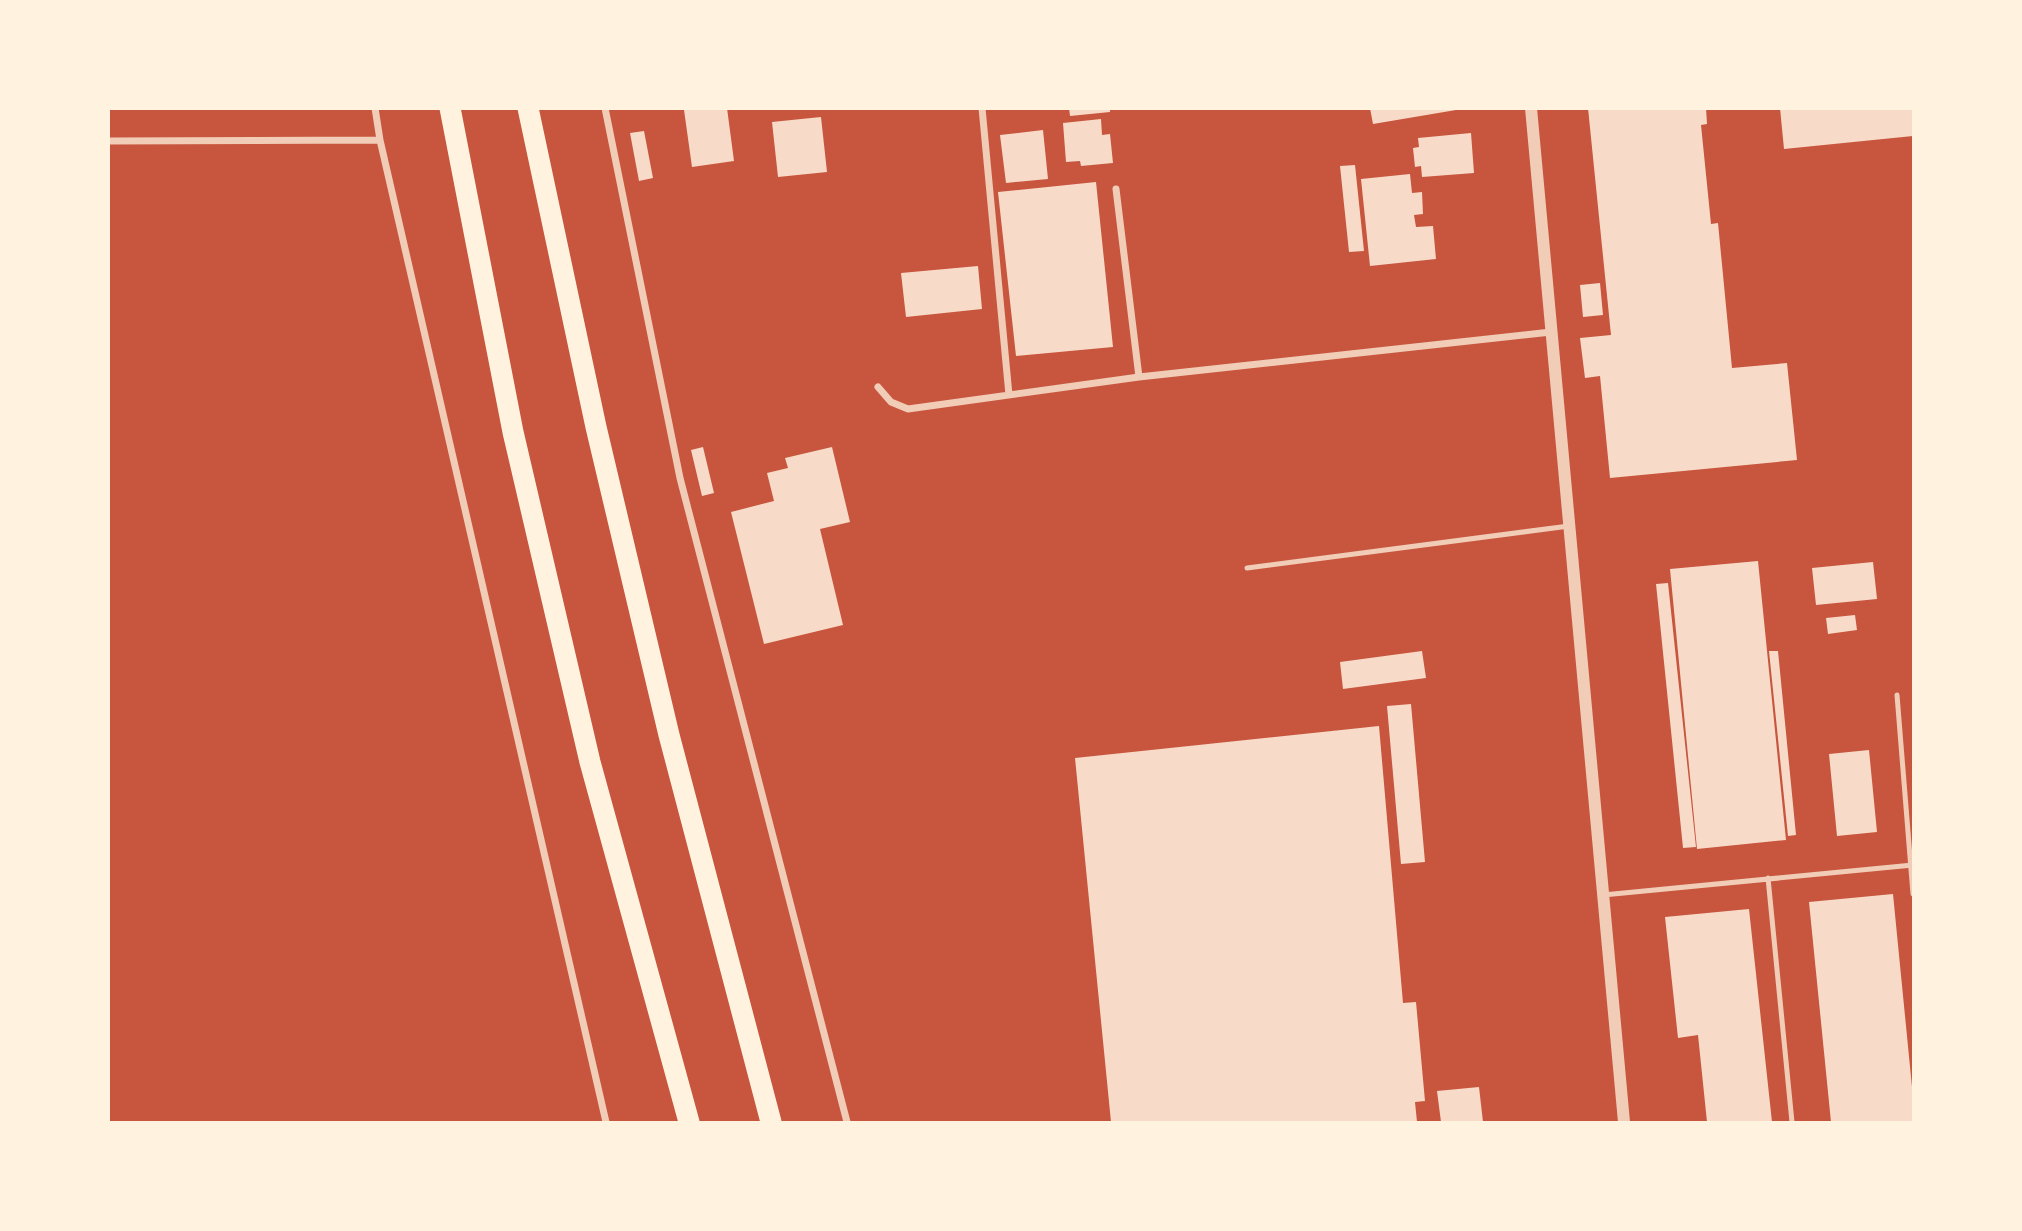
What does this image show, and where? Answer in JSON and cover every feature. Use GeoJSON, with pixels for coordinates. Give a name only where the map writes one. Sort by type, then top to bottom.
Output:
{"type":"FeatureCollection","features":[{"type":"Feature","properties":{"kind":"highway"},"geometry":{"type":"LineString","coordinates":[[450,108],[513,432],[590,762],[689,1122]]}},
{"type":"Feature","properties":{"kind":"highway"},"geometry":{"type":"LineString","coordinates":[[528,108],[596,427],[669,735],[771,1122]]}},
{"type":"Feature","properties":{"kind":"street"},"geometry":{"type":"LineString","coordinates":[[375,108],[380,140],[606,1122]]}},
{"type":"Feature","properties":{"kind":"street"},"geometry":{"type":"LineString","coordinates":[[605,108],[680,478],[847,1122]]}},
{"type":"Feature","properties":{"kind":"street"},"geometry":{"type":"LineString","coordinates":[[982,108],[1009,395]]}},
{"type":"Feature","properties":{"kind":"street"},"geometry":{"type":"LineString","coordinates":[[1531,108],[1624,1122]]}},
{"type":"Feature","properties":{"kind":"street"},"geometry":{"type":"LineString","coordinates":[[108,141],[380,140]]}},
{"type":"Feature","properties":{"kind":"street"},"geometry":{"type":"LineString","coordinates":[[1116,189],[1139,377]]}},
{"type":"Feature","properties":{"kind":"street"},"geometry":{"type":"LineString","coordinates":[[878,387],[891,402],[908,409],[1139,377],[1551,331]]}},
{"type":"Feature","properties":{"kind":"lane"},"geometry":{"type":"LineString","coordinates":[[1247,568],[1569,526]]}},
{"type":"Feature","properties":{"kind":"lane"},"geometry":{"type":"LineString","coordinates":[[1897,695],[1913,894]]}},
{"type":"Feature","properties":{"kind":"lane"},"geometry":{"type":"LineString","coordinates":[[1603,895],[1912,864]]}},
{"type":"Feature","properties":{"kind":"lane"},"geometry":{"type":"LineString","coordinates":[[1768,878],[1792,1122]]}},
{"type":"Feature","properties":{"kind":"building"},"geometry":{"type":"Polygon","coordinates":[[[727,108],[734,161],[692,167],[684,110],[727,108]]]}},
{"type":"Feature","properties":{"kind":"building"},"geometry":{"type":"Polygon","coordinates":[[[1069,108],[1110,108],[1110,112],[1070,116],[1069,108]]]}},
{"type":"Feature","properties":{"kind":"building"},"geometry":{"type":"Polygon","coordinates":[[[1370,108],[1456,108],[1456,110],[1373,124],[1370,108]]]}},
{"type":"Feature","properties":{"kind":"building"},"geometry":{"type":"Polygon","coordinates":[[[1588,108],[1706,108],[1707,124],[1701,125],[1711,224],[1718,223],[1732,368],[1787,363],[1797,460],[1610,478],[1600,376],[1585,378],[1580,338],[1611,335],[1588,108]]]}},
{"type":"Feature","properties":{"kind":"building"},"geometry":{"type":"Polygon","coordinates":[[[1780,108],[1913,108],[1913,136],[1784,149],[1780,108]]]}},
{"type":"Feature","properties":{"kind":"building"},"geometry":{"type":"Polygon","coordinates":[[[821,117],[827,172],[778,177],[772,122],[821,117]]]}},
{"type":"Feature","properties":{"kind":"building"},"geometry":{"type":"Polygon","coordinates":[[[1101,119],[1102,135],[1110,134],[1113,163],[1081,166],[1080,161],[1066,162],[1063,123],[1101,119]]]}},
{"type":"Feature","properties":{"kind":"building"},"geometry":{"type":"Polygon","coordinates":[[[1043,130],[1048,179],[1006,183],[1000,135],[1043,130]]]}},
{"type":"Feature","properties":{"kind":"building"},"geometry":{"type":"Polygon","coordinates":[[[644,131],[653,178],[639,181],[630,133],[644,131]]]}},
{"type":"Feature","properties":{"kind":"building"},"geometry":{"type":"Polygon","coordinates":[[[1471,133],[1474,173],[1422,177],[1421,166],[1415,167],[1413,148],[1419,147],[1418,138],[1471,133]]]}},
{"type":"Feature","properties":{"kind":"building"},"geometry":{"type":"Polygon","coordinates":[[[1355,165],[1364,251],[1349,252],[1340,166],[1355,165]]]}},
{"type":"Feature","properties":{"kind":"building"},"geometry":{"type":"Polygon","coordinates":[[[1410,174],[1412,193],[1422,192],[1423,214],[1414,215],[1416,227],[1433,226],[1436,259],[1370,266],[1361,179],[1410,174]]]}},
{"type":"Feature","properties":{"kind":"building"},"geometry":{"type":"Polygon","coordinates":[[[1096,182],[1113,347],[1016,356],[998,192],[1096,182]]]}},
{"type":"Feature","properties":{"kind":"building"},"geometry":{"type":"Polygon","coordinates":[[[978,266],[982,309],[906,317],[901,273],[978,266]]]}},
{"type":"Feature","properties":{"kind":"building"},"geometry":{"type":"Polygon","coordinates":[[[1600,283],[1603,315],[1583,317],[1580,285],[1600,283]]]}},
{"type":"Feature","properties":{"kind":"building"},"geometry":{"type":"Polygon","coordinates":[[[703,447],[714,493],[702,496],[691,450],[703,447]]]}},
{"type":"Feature","properties":{"kind":"building"},"geometry":{"type":"Polygon","coordinates":[[[832,447],[850,522],[820,529],[843,625],[764,644],[731,512],[774,501],[767,473],[788,468],[785,458],[832,447]]]}},
{"type":"Feature","properties":{"kind":"building"},"geometry":{"type":"Polygon","coordinates":[[[1758,561],[1786,840],[1697,849],[1670,569],[1758,561]]]}},
{"type":"Feature","properties":{"kind":"building"},"geometry":{"type":"Polygon","coordinates":[[[1873,562],[1877,599],[1816,605],[1812,568],[1873,562]]]}},
{"type":"Feature","properties":{"kind":"building"},"geometry":{"type":"Polygon","coordinates":[[[1668,583],[1696,847],[1683,848],[1656,584],[1668,583]]]}},
{"type":"Feature","properties":{"kind":"building"},"geometry":{"type":"Polygon","coordinates":[[[1855,615],[1857,630],[1828,634],[1826,618],[1855,615]]]}},
{"type":"Feature","properties":{"kind":"building"},"geometry":{"type":"Polygon","coordinates":[[[1422,651],[1426,678],[1343,689],[1340,662],[1422,651]]]}},
{"type":"Feature","properties":{"kind":"building"},"geometry":{"type":"Polygon","coordinates":[[[1769,651],[1778,651],[1796,835],[1788,836],[1769,651]]]}},
{"type":"Feature","properties":{"kind":"building"},"geometry":{"type":"Polygon","coordinates":[[[1411,704],[1425,862],[1401,864],[1387,706],[1411,704]]]}},
{"type":"Feature","properties":{"kind":"building"},"geometry":{"type":"Polygon","coordinates":[[[1379,726],[1403,1003],[1416,1002],[1425,1101],[1415,1102],[1417,1122],[1111,1122],[1075,758],[1379,726]]]}},
{"type":"Feature","properties":{"kind":"building"},"geometry":{"type":"Polygon","coordinates":[[[1869,750],[1877,832],[1837,836],[1829,754],[1869,750]]]}},
{"type":"Feature","properties":{"kind":"building"},"geometry":{"type":"Polygon","coordinates":[[[1893,894],[1913,1097],[1913,1122],[1831,1122],[1809,902],[1893,894]]]}},
{"type":"Feature","properties":{"kind":"building"},"geometry":{"type":"Polygon","coordinates":[[[1749,909],[1772,1122],[1707,1122],[1698,1035],[1678,1038],[1665,917],[1749,909]]]}},
{"type":"Feature","properties":{"kind":"building"},"geometry":{"type":"Polygon","coordinates":[[[1479,1087],[1483,1122],[1441,1122],[1437,1091],[1479,1087]]]}}]}
